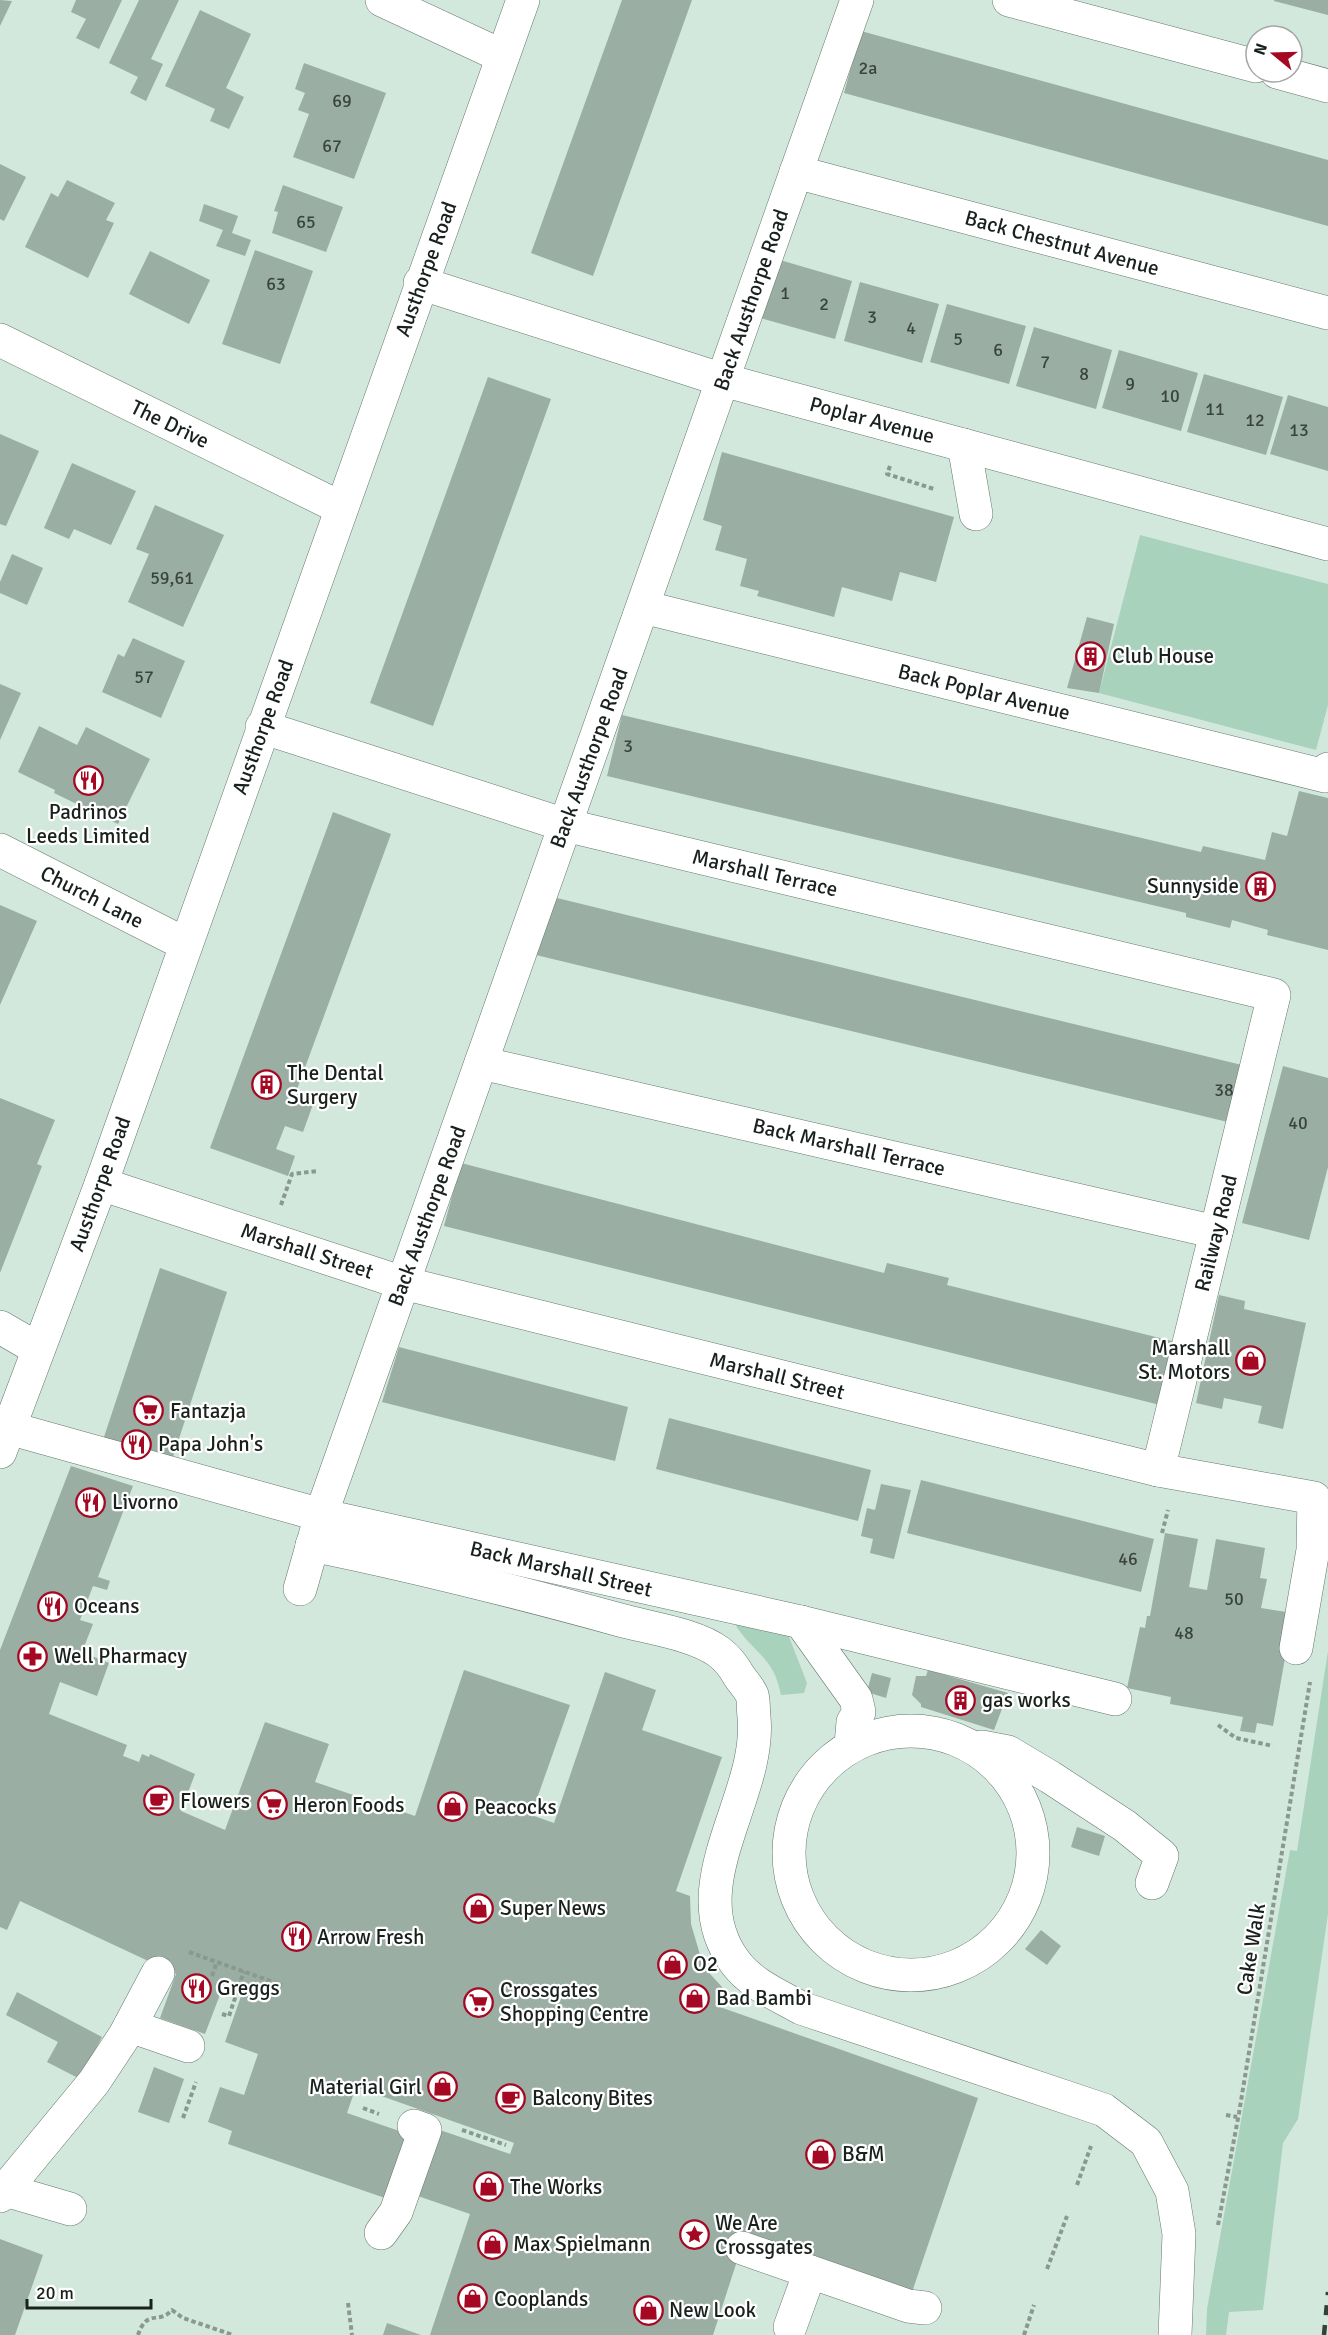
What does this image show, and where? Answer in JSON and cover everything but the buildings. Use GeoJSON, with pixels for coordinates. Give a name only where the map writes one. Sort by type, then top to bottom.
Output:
{"type":"FeatureCollection","features":[{"type":"Feature","properties":{"kind":"street"},"geometry":{"type":"LineString","coordinates":[[382,0],[502,56]]}},
{"type":"Feature","properties":{"kind":"street","name":"Austhorpe Road"},"geometry":{"type":"LineString","coordinates":[[5,1440],[101,1184],[420,283],[523,0]]}},
{"type":"Feature","properties":{"kind":"street","name":"Back Austhorpe Road"},"geometry":{"type":"LineString","coordinates":[[300,1589],[316,1530],[857,0]]}},
{"type":"Feature","properties":{"kind":"street"},"geometry":{"type":"LineString","coordinates":[[1009,0],[1244,63]]}},
{"type":"Feature","properties":{"kind":"street"},"geometry":{"type":"LineString","coordinates":[[1304,80],[1328,86]]}},
{"type":"Feature","properties":{"kind":"street","name":"Back Chestnut Avenue"},"geometry":{"type":"LineString","coordinates":[[796,172],[1328,313]]}},
{"type":"Feature","properties":{"kind":"street","name":"Poplar Avenue"},"geometry":{"type":"LineString","coordinates":[[420,283],[723,380],[1328,544]]}},
{"type":"Feature","properties":{"kind":"street","name":"The Drive"},"geometry":{"type":"LineString","coordinates":[[0,340],[341,508]]}},
{"type":"Feature","properties":{"kind":"street"},"geometry":{"type":"LineString","coordinates":[[964,446],[976,514]]}},
{"type":"Feature","properties":{"kind":"street","name":"Back Poplar Avenue"},"geometry":{"type":"LineString","coordinates":[[643,607],[1326,773]]}},
{"type":"Feature","properties":{"kind":"street","name":"Marshall Terrace"},"geometry":{"type":"LineString","coordinates":[[262,727],[565,825],[1275,995]]}},
{"type":"Feature","properties":{"kind":"street","name":"Church Lane"},"geometry":{"type":"LineString","coordinates":[[0,850],[185,944]]}},
{"type":"Feature","properties":{"kind":"street","name":"Railway Road"},"geometry":{"type":"LineString","coordinates":[[1158,1470],[1275,995]]}},
{"type":"Feature","properties":{"kind":"street","name":"Back Marshall Terrace"},"geometry":{"type":"LineString","coordinates":[[481,1063],[1216,1232]]}},
{"type":"Feature","properties":{"kind":"street","name":"Marshall Street"},"geometry":{"type":"LineString","coordinates":[[101,1184],[404,1283],[1158,1470],[1314,1498],[1313,1551],[1303,1663]]}},
{"type":"Feature","properties":{"kind":"street"},"geometry":{"type":"LineString","coordinates":[[0,1327],[38,1348]]}},
{"type":"Feature","properties":{"kind":"street","name":"Back Marshall Street"},"geometry":{"type":"LineString","coordinates":[[5,1440],[316,1530],[801,1622],[1115,1699]]}},
{"type":"Feature","properties":{"kind":"street"},"geometry":{"type":"LineString","coordinates":[[316,1530],[588,1612],[694,1640],[718,1651],[732,1665],[752,1695],[756,1734],[746,1785],[721,1857],[716,1885],[715,1909],[726,1946],[735,1961],[747,1975],[769,1991],[801,2008],[1104,2110],[1146,2142],[1172,2191],[1179,2234],[1175,2335]]}},
{"type":"Feature","properties":{"kind":"street"},"geometry":{"type":"LineString","coordinates":[[801,1622],[856,1699],[859,1712],[854,1722],[851,1745]]}},
{"type":"Feature","properties":{"kind":"street"},"geometry":{"type":"LineString","coordinates":[[969,1744],[1001,1770],[1017,1792],[1028,1817],[1033,1844],[1032,1861],[1025,1897],[1011,1923],[992,1944],[969,1960],[943,1971],[915,1976],[896,1974],[859,1964],[835,1949],[815,1929],[801,1907],[792,1882],[788,1856],[790,1829],[798,1804],[812,1781],[830,1761],[851,1745],[877,1735],[903,1730],[931,1732],[969,1744],[1008,1752],[1125,1826],[1162,1856],[1152,1883]]}},
{"type":"Feature","properties":{"kind":"street"},"geometry":{"type":"LineString","coordinates":[[1032,1861],[1050,1831],[1050,1777]]}},
{"type":"Feature","properties":{"kind":"street"},"geometry":{"type":"LineString","coordinates":[[70,2209],[3,2193],[94,2082],[130,2026],[159,1973]]}},
{"type":"Feature","properties":{"kind":"street"},"geometry":{"type":"LineString","coordinates":[[130,2026],[188,2046]]}},
{"type":"Feature","properties":{"kind":"street"},"geometry":{"type":"LineString","coordinates":[[381,2233],[396,2212],[427,2127]]}},
{"type":"Feature","properties":{"kind":"street"},"geometry":{"type":"LineString","coordinates":[[742,2248],[908,2307],[925,2308]]}},
{"type":"Feature","properties":{"kind":"street"},"geometry":{"type":"LineString","coordinates":[[790,2327],[810,2272]]}},
{"type":"Feature","properties":{"kind":"path"},"geometry":{"type":"LineString","coordinates":[[268,1239],[292,1174],[318,1171]]}},
{"type":"Feature","properties":{"kind":"path","name":"Cake Walk"},"geometry":{"type":"LineString","coordinates":[[1217,2229],[1237,2117],[1303,1663]]}},
{"type":"Feature","properties":{"kind":"path"},"geometry":{"type":"LineString","coordinates":[[1218,1725],[1236,1738],[1273,1746]]}},
{"type":"Feature","properties":{"kind":"path"},"geometry":{"type":"LineString","coordinates":[[184,1950],[282,1985]]}},
{"type":"Feature","properties":{"kind":"path"},"geometry":{"type":"LineString","coordinates":[[212,1976],[217,1962]]}},
{"type":"Feature","properties":{"kind":"path"},"geometry":{"type":"LineString","coordinates":[[222,2014],[229,2016],[244,1971]]}},
{"type":"Feature","properties":{"kind":"path"},"geometry":{"type":"LineString","coordinates":[[1226,2115],[1237,2117]]}},
{"type":"Feature","properties":{"kind":"path"},"geometry":{"type":"LineString","coordinates":[[427,2127],[507,2145]]}},
{"type":"Feature","properties":{"kind":"path"},"geometry":{"type":"LineString","coordinates":[[1047,2269],[1067,2216]]}},
{"type":"Feature","properties":{"kind":"path"},"geometry":{"type":"LineString","coordinates":[[348,2303],[352,2335]]}},
{"type":"Feature","properties":{"kind":"path"},"geometry":{"type":"LineString","coordinates":[[1024,2335],[1034,2305]]}},
{"type":"Feature","properties":{"kind":"path"},"geometry":{"type":"LineString","coordinates":[[138,2335],[141,2326],[149,2318],[167,2315],[172,2310],[183,2318],[233,2335]]}},
{"type":"Feature","properties":{"kind":"green space"},"geometry":{"type":"Polygon","coordinates":[[[1140,535],[1328,584],[1328,705],[1316,750],[1099,693],[1140,535]]]}},
{"type":"Feature","properties":{"kind":"green space"},"geometry":{"type":"Polygon","coordinates":[[[732,1617],[786,1629],[807,1683],[804,1693],[781,1695],[773,1671],[735,1625],[732,1617]]]}},
{"type":"Feature","properties":{"kind":"green space"},"geometry":{"type":"Polygon","coordinates":[[[1328,1651],[1328,1914],[1298,2119],[1283,2143],[1263,2310],[1229,2312],[1226,2335],[1206,2335],[1207,2309],[1290,1850],[1297,1851],[1328,1651]]]}},
{"type":"Feature","properties":{"kind":"railway"},"geometry":{"type":"LineString","coordinates":[[1324,2335],[1328,2292]]}},
{"type":"Feature","properties":{"kind":"place","name":"Club House"},"geometry":{"type":"Point","coordinates":[1091,656]}},
{"type":"Feature","properties":{"kind":"place","name":"Padrinos Leeds Limited"},"geometry":{"type":"Point","coordinates":[88,781]}},
{"type":"Feature","properties":{"kind":"place","name":"Sunnyside"},"geometry":{"type":"Point","coordinates":[1260,886]}},
{"type":"Feature","properties":{"kind":"place","name":"The Dental Surgery"},"geometry":{"type":"Point","coordinates":[266,1085]}},
{"type":"Feature","properties":{"kind":"place","name":"Marshall St. Motors"},"geometry":{"type":"Point","coordinates":[1251,1360]}},
{"type":"Feature","properties":{"kind":"place","name":"Fantazja"},"geometry":{"type":"Point","coordinates":[149,1411]}},
{"type":"Feature","properties":{"kind":"place","name":"Papa John's"},"geometry":{"type":"Point","coordinates":[137,1444]}},
{"type":"Feature","properties":{"kind":"place","name":"Livorno"},"geometry":{"type":"Point","coordinates":[91,1502]}},
{"type":"Feature","properties":{"kind":"place","name":"Oceans"},"geometry":{"type":"Point","coordinates":[53,1606]}},
{"type":"Feature","properties":{"kind":"place","name":"Well Pharmacy"},"geometry":{"type":"Point","coordinates":[33,1656]}},
{"type":"Feature","properties":{"kind":"place","name":"gas works"},"geometry":{"type":"Point","coordinates":[961,1700]}},
{"type":"Feature","properties":{"kind":"place","name":"Flowers"},"geometry":{"type":"Point","coordinates":[159,1801]}},
{"type":"Feature","properties":{"kind":"place","name":"Heron Foods"},"geometry":{"type":"Point","coordinates":[272,1805]}},
{"type":"Feature","properties":{"kind":"place","name":"Peacocks"},"geometry":{"type":"Point","coordinates":[453,1807]}},
{"type":"Feature","properties":{"kind":"place","name":"Super News"},"geometry":{"type":"Point","coordinates":[479,1908]}},
{"type":"Feature","properties":{"kind":"place","name":"Arrow Fresh"},"geometry":{"type":"Point","coordinates":[296,1937]}},
{"type":"Feature","properties":{"kind":"place","name":"O2"},"geometry":{"type":"Point","coordinates":[672,1964]}},
{"type":"Feature","properties":{"kind":"place","name":"Greggs"},"geometry":{"type":"Point","coordinates":[196,1988]}},
{"type":"Feature","properties":{"kind":"place","name":"Bad Bambi"},"geometry":{"type":"Point","coordinates":[695,1998]}},
{"type":"Feature","properties":{"kind":"place","name":"Crossgates Shopping Centre"},"geometry":{"type":"Point","coordinates":[479,2002]}},
{"type":"Feature","properties":{"kind":"place","name":"Material Girl"},"geometry":{"type":"Point","coordinates":[443,2087]}},
{"type":"Feature","properties":{"kind":"place","name":"Balcony Bites"},"geometry":{"type":"Point","coordinates":[511,2098]}},
{"type":"Feature","properties":{"kind":"place","name":"B&M"},"geometry":{"type":"Point","coordinates":[821,2154]}},
{"type":"Feature","properties":{"kind":"place","name":"The Works"},"geometry":{"type":"Point","coordinates":[489,2187]}},
{"type":"Feature","properties":{"kind":"place","name":"We Are Crossgates"},"geometry":{"type":"Point","coordinates":[694,2235]}},
{"type":"Feature","properties":{"kind":"place","name":"Max Spielmann"},"geometry":{"type":"Point","coordinates":[492,2244]}},
{"type":"Feature","properties":{"kind":"place","name":"Cooplands"},"geometry":{"type":"Point","coordinates":[473,2299]}},
{"type":"Feature","properties":{"kind":"place","name":"New Look"},"geometry":{"type":"Point","coordinates":[648,2310]}}]}
